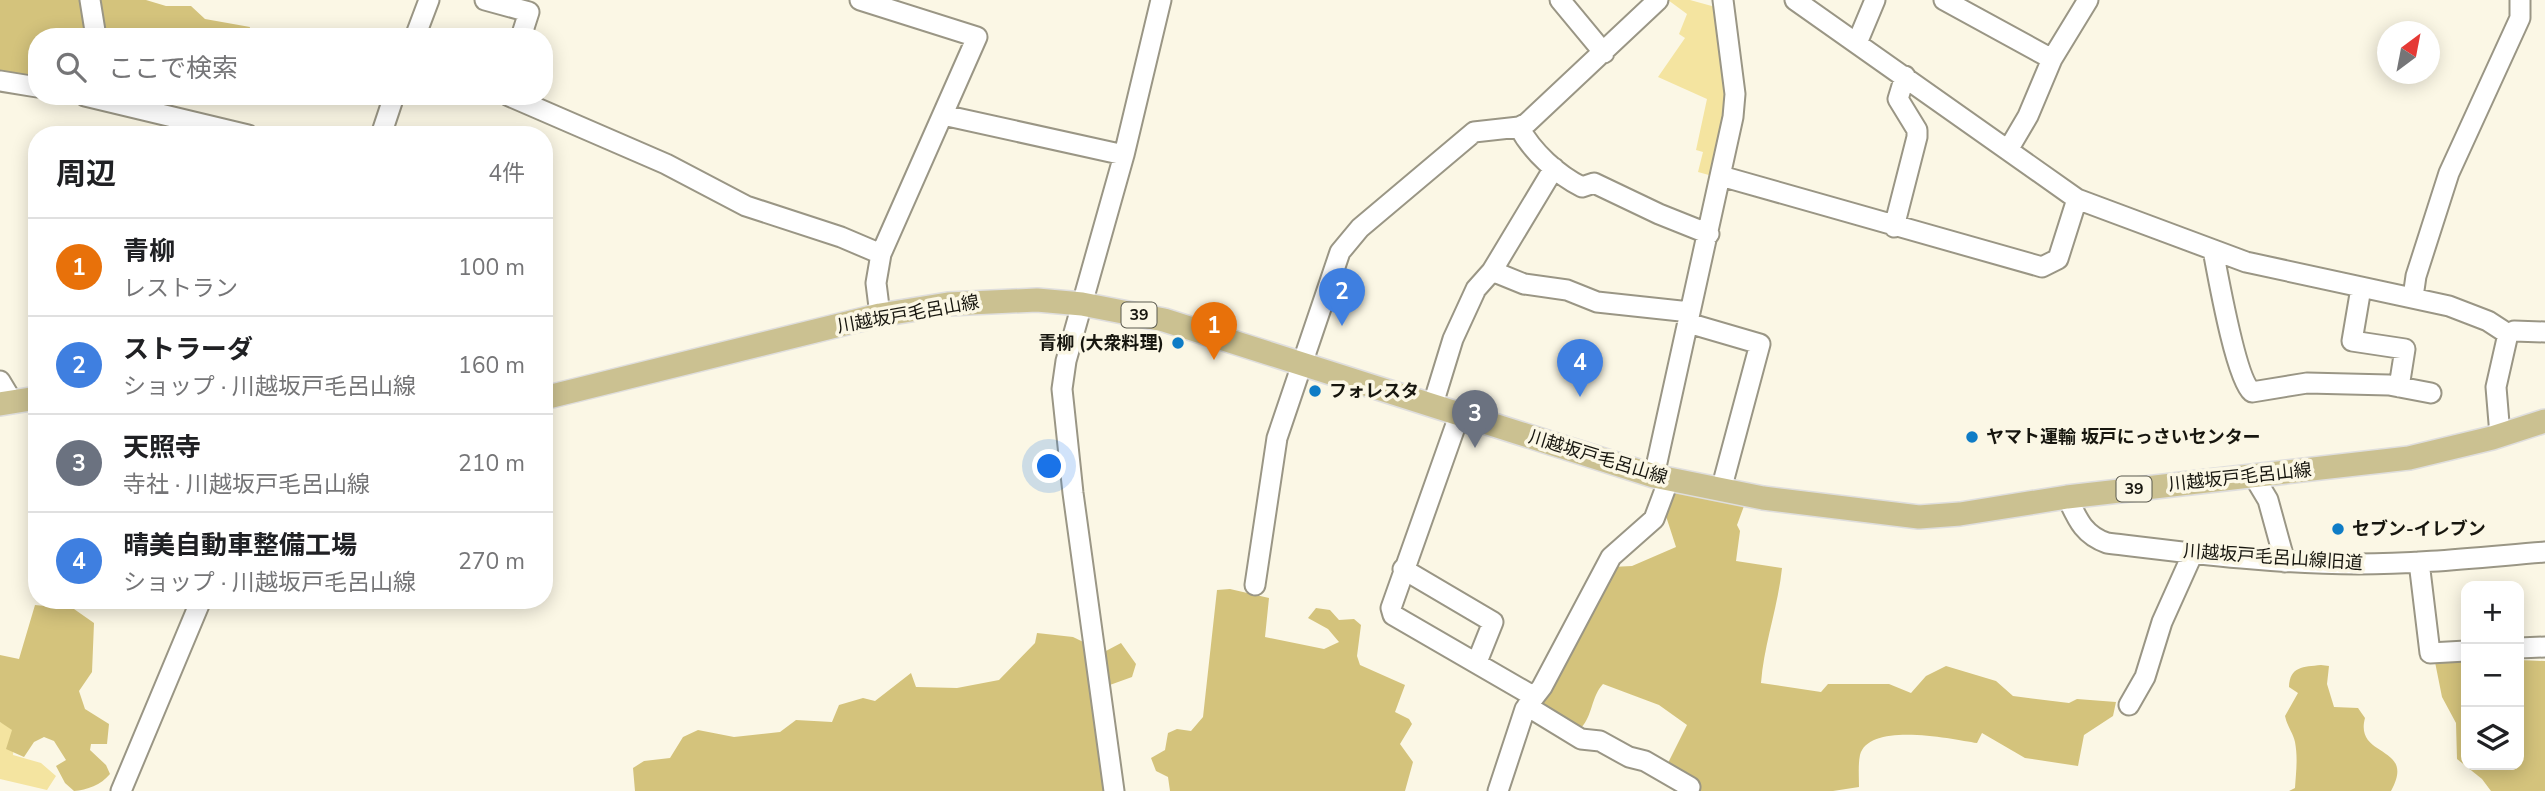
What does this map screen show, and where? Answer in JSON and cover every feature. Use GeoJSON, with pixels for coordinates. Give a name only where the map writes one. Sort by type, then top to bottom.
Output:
{"type":"FeatureCollection","features":[{"type":"Feature","properties":{"kind":"main road","name":"川越坂戸毛呂山線"},"geometry":{"type":"LineString","coordinates":[[553,396],[880,315],[980,301],[1082,304],[1164,320],[1301,361],[1661,477],[1721,490],[1843,509],[1926,517],[2067,497],[2409,458],[2500,436],[2545,421]]}},
{"type":"Feature","properties":{"kind":"main road"},"geometry":{"type":"LineString","coordinates":[[6,403],[28,399]]}},
{"type":"Feature","properties":{"kind":"street"},"geometry":{"type":"LineString","coordinates":[[90,0],[95,28]]}},
{"type":"Feature","properties":{"kind":"street"},"geometry":{"type":"LineString","coordinates":[[418,28],[429,0]]}},
{"type":"Feature","properties":{"kind":"street"},"geometry":{"type":"LineString","coordinates":[[485,0],[529,12],[524,28]]}},
{"type":"Feature","properties":{"kind":"street"},"geometry":{"type":"LineString","coordinates":[[860,0],[977,37],[881,254],[876,283],[880,315]]}},
{"type":"Feature","properties":{"kind":"street"},"geometry":{"type":"LineString","coordinates":[[1114,791],[1073,493],[1062,389],[1066,361],[1124,155],[1161,0]]}},
{"type":"Feature","properties":{"kind":"street"},"geometry":{"type":"LineString","coordinates":[[1560,0],[1604,52]]}},
{"type":"Feature","properties":{"kind":"street"},"geometry":{"type":"LineString","coordinates":[[1255,585],[1274,453],[1331,273],[1349,240],[1475,132],[1519,127],[1658,0]]}},
{"type":"Feature","properties":{"kind":"street"},"geometry":{"type":"LineString","coordinates":[[1498,791],[1530,701],[1542,687],[1611,557],[1654,519],[1689,317],[1721,176],[1735,94],[1723,0]]}},
{"type":"Feature","properties":{"kind":"street"},"geometry":{"type":"LineString","coordinates":[[1795,0],[2077,199],[2264,267],[2449,306],[2488,321],[2508,334]]}},
{"type":"Feature","properties":{"kind":"street"},"geometry":{"type":"LineString","coordinates":[[1857,43],[1875,0]]}},
{"type":"Feature","properties":{"kind":"street"},"geometry":{"type":"LineString","coordinates":[[1944,0],[1972,6],[2052,59]]}},
{"type":"Feature","properties":{"kind":"street"},"geometry":{"type":"LineString","coordinates":[[2008,150],[2028,116],[2052,59],[2088,0]]}},
{"type":"Feature","properties":{"kind":"street"},"geometry":{"type":"LineString","coordinates":[[2413,297],[2416,276],[2449,173],[2520,18],[2520,0]]}},
{"type":"Feature","properties":{"kind":"street"},"geometry":{"type":"LineString","coordinates":[[1894,227],[1917,137],[1917,130],[1898,99],[1905,76]]}},
{"type":"Feature","properties":{"kind":"street"},"geometry":{"type":"LineString","coordinates":[[0,81],[28,86]]}},
{"type":"Feature","properties":{"kind":"street"},"geometry":{"type":"LineString","coordinates":[[122,105],[210,126]]}},
{"type":"Feature","properties":{"kind":"street"},"geometry":{"type":"LineString","coordinates":[[384,126],[391,105]]}},
{"type":"Feature","properties":{"kind":"street"},"geometry":{"type":"LineString","coordinates":[[530,105],[666,164],[746,206],[841,237],[881,254]]}},
{"type":"Feature","properties":{"kind":"street"},"geometry":{"type":"LineString","coordinates":[[943,115],[1124,155]]}},
{"type":"Feature","properties":{"kind":"street"},"geometry":{"type":"LineString","coordinates":[[1519,127],[1525,139],[1554,168],[1582,187],[1594,183],[1659,214],[1709,233]]}},
{"type":"Feature","properties":{"kind":"street"},"geometry":{"type":"LineString","coordinates":[[1433,404],[1453,339],[1476,289],[1492,271],[1554,168]]}},
{"type":"Feature","properties":{"kind":"street"},"geometry":{"type":"LineString","coordinates":[[1721,176],[2042,267],[2058,259],[2077,199]]}},
{"type":"Feature","properties":{"kind":"street"},"geometry":{"type":"LineString","coordinates":[[2213,250],[2236,355],[2245,386],[2252,392],[2307,383],[2399,387],[2431,393]]}},
{"type":"Feature","properties":{"kind":"street"},"geometry":{"type":"LineString","coordinates":[[1492,271],[1524,284],[1567,290],[1597,302],[1689,317],[1760,344],[1721,490]]}},
{"type":"Feature","properties":{"kind":"street"},"geometry":{"type":"LineString","coordinates":[[2361,288],[2352,341],[2405,349],[2399,387]]}},
{"type":"Feature","properties":{"kind":"street"},"geometry":{"type":"LineString","coordinates":[[2508,334],[2514,331],[2545,332]]}},
{"type":"Feature","properties":{"kind":"street"},"geometry":{"type":"LineString","coordinates":[[2500,436],[2496,387],[2508,334]]}},
{"type":"Feature","properties":{"kind":"street"},"geometry":{"type":"LineString","coordinates":[[0,381],[6,403]]}},
{"type":"Feature","properties":{"kind":"street"},"geometry":{"type":"LineString","coordinates":[[1460,413],[1391,608],[1393,615],[1476,662],[1581,739],[1600,741],[1629,757],[1645,761],[1690,787]]}},
{"type":"Feature","properties":{"kind":"street"},"geometry":{"type":"LineString","coordinates":[[2253,475],[2268,500],[2285,562]]}},
{"type":"Feature","properties":{"kind":"street","name":"川越坂戸毛呂山線旧道"},"geometry":{"type":"LineString","coordinates":[[2067,497],[2080,525],[2095,539],[2107,543],[2193,553],[2285,562],[2419,562],[2545,552]]}},
{"type":"Feature","properties":{"kind":"street"},"geometry":{"type":"LineString","coordinates":[[2129,705],[2145,677],[2162,622],[2193,553]]}},
{"type":"Feature","properties":{"kind":"street"},"geometry":{"type":"LineString","coordinates":[[2419,562],[2430,653],[2461,651]]}},
{"type":"Feature","properties":{"kind":"street"},"geometry":{"type":"LineString","coordinates":[[1404,569],[1493,622],[1476,662]]}},
{"type":"Feature","properties":{"kind":"street"},"geometry":{"type":"LineString","coordinates":[[121,791],[197,609]]}},
{"type":"Feature","properties":{"kind":"street"},"geometry":{"type":"LineString","coordinates":[[2524,648],[2545,647]]}},
{"type":"Feature","properties":{"kind":"shaded area"},"geometry":{"type":"Polygon","coordinates":[[[0,0],[146,0],[166,6],[191,6],[205,19],[250,27],[28,28],[28,78],[0,74],[0,0]]]}},
{"type":"Feature","properties":{"kind":"shaded area"},"geometry":{"type":"Polygon","coordinates":[[[1668,0],[1690,0],[1719,8],[1729,89],[1716,177],[1698,172],[1703,152],[1696,150],[1707,99],[1658,77],[1685,38],[1679,34],[1687,14],[1668,0]]]}},
{"type":"Feature","properties":{"kind":"shaded area"},"geometry":{"type":"Polygon","coordinates":[[[1668,490],[1744,506],[1737,525],[1740,531],[1736,561],[1782,568],[1761,683],[1821,692],[1828,684],[1889,684],[1911,693],[1926,676],[1946,666],[1996,681],[2013,696],[2069,703],[2077,699],[2116,702],[2113,716],[2084,735],[2078,766],[2025,758],[1982,733],[1977,743],[1931,736],[1894,735],[1879,738],[1867,745],[1860,755],[1859,787],[1833,791],[1693,791],[1666,767],[1687,725],[1659,705],[1603,684],[1581,728],[1537,700],[1611,567],[1632,566],[1676,547],[1664,510],[1668,490]]]}},
{"type":"Feature","properties":{"kind":"shaded area"},"geometry":{"type":"Polygon","coordinates":[[[1230,589],[1269,598],[1265,637],[1324,649],[1339,642],[1328,629],[1308,618],[1316,608],[1330,610],[1339,620],[1354,619],[1361,625],[1357,656],[1360,665],[1405,685],[1395,712],[1409,719],[1412,724],[1400,744],[1413,762],[1405,791],[1170,791],[1168,777],[1156,771],[1151,758],[1165,750],[1168,733],[1177,729],[1191,731],[1203,717],[1217,590],[1230,589]]]}},
{"type":"Feature","properties":{"kind":"shaded area"},"geometry":{"type":"Polygon","coordinates":[[[34,609],[74,609],[94,623],[92,672],[79,691],[85,709],[109,724],[107,744],[91,744],[90,750],[106,765],[110,774],[98,784],[74,791],[65,783],[56,766],[66,760],[54,741],[44,737],[34,742],[24,757],[6,749],[12,730],[0,722],[0,655],[19,659],[34,609]]]}},
{"type":"Feature","properties":{"kind":"shaded area"},"geometry":{"type":"Polygon","coordinates":[[[1037,633],[1073,637],[1104,652],[1121,643],[1136,664],[1132,677],[1107,686],[1111,791],[635,791],[633,768],[644,761],[670,758],[683,737],[698,730],[734,737],[780,732],[796,720],[832,722],[839,705],[863,698],[875,701],[911,673],[916,687],[957,688],[999,680],[1035,643],[1037,633]]]}},
{"type":"Feature","properties":{"kind":"shaded area"},"geometry":{"type":"Polygon","coordinates":[[[2461,660],[2461,762],[2457,759],[2456,723],[2442,697],[2435,662],[2461,660]]]}},
{"type":"Feature","properties":{"kind":"shaded area"},"geometry":{"type":"Polygon","coordinates":[[[2524,660],[2545,661],[2545,791],[2491,791],[2471,770],[2524,770],[2524,660]]]}},
{"type":"Feature","properties":{"kind":"shaded area"},"geometry":{"type":"Polygon","coordinates":[[[2329,666],[2327,684],[2334,707],[2358,708],[2365,718],[2364,731],[2368,740],[2391,758],[2396,766],[2397,776],[2391,791],[2289,791],[2295,788],[2296,754],[2294,739],[2285,716],[2298,693],[2289,687],[2290,680],[2299,669],[2329,666]]]}},
{"type":"Feature","properties":{"kind":"shaded area"},"geometry":{"type":"Polygon","coordinates":[[[0,722],[15,727],[13,755],[41,763],[56,776],[47,790],[0,779],[0,722]]]}},
{"type":"Feature","properties":{"kind":"place","name":"ストラーダ"},"geometry":{"type":"Point","coordinates":[1342,326]}},
{"type":"Feature","properties":{"kind":"place","name":"青柳 (大衆料理)"},"geometry":{"type":"Point","coordinates":[1178,343]}},
{"type":"Feature","properties":{"kind":"place","name":"青柳"},"geometry":{"type":"Point","coordinates":[1214,360]}},
{"type":"Feature","properties":{"kind":"place","name":"フォレスタ"},"geometry":{"type":"Point","coordinates":[1315,391]}},
{"type":"Feature","properties":{"kind":"place","name":"晴美自動車整備工場"},"geometry":{"type":"Point","coordinates":[1580,397]}},
{"type":"Feature","properties":{"kind":"place","name":"ヤマト運輸 坂戸にっさいセンター"},"geometry":{"type":"Point","coordinates":[1972,437]}},
{"type":"Feature","properties":{"kind":"place","name":"天照寺"},"geometry":{"type":"Point","coordinates":[1475,448]}},
{"type":"Feature","properties":{"kind":"place","name":"セブン-イレブン"},"geometry":{"type":"Point","coordinates":[2338,529]}}]}
